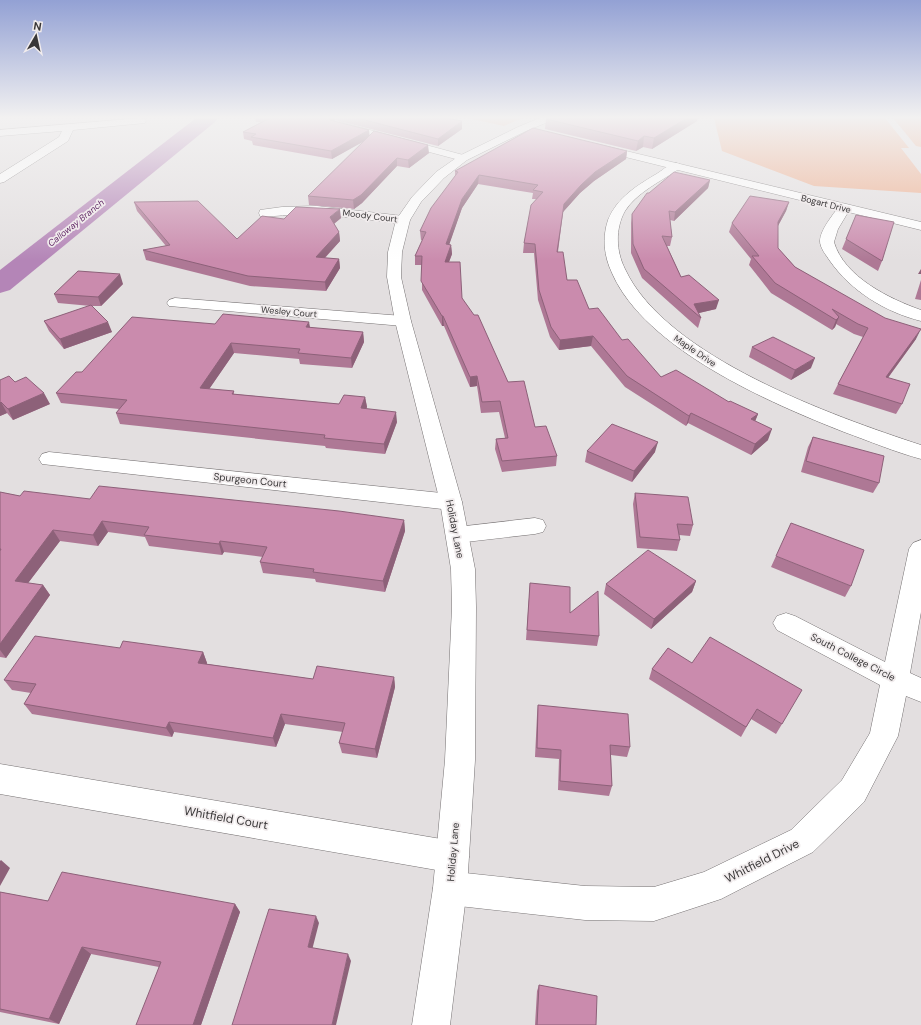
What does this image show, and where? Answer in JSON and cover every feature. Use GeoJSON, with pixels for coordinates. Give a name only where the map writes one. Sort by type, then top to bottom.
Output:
{"type":"FeatureCollection","features":[{"type":"Feature","properties":{"kind":"street"},"geometry":{"type":"LineString","coordinates":[[0,179],[21,166]]}},
{"type":"Feature","properties":{"kind":"street","name":"Holiday Lane"},"geometry":{"type":"LineString","coordinates":[[431,1025],[450,888],[460,760],[464,607],[463,569],[451,502],[403,321],[394,277],[395,252],[403,220],[416,200],[436,180],[453,166]]}},
{"type":"Feature","properties":{"kind":"street","name":"Bogart Drive"},"geometry":{"type":"LineString","coordinates":[[676,166],[921,226]]}},
{"type":"Feature","properties":{"kind":"street","name":"Maple Drive"},"geometry":{"type":"LineString","coordinates":[[676,166],[631,196],[619,210],[611,231],[612,255],[620,276],[638,305],[656,323],[673,336],[725,371],[780,399],[855,430],[921,452]]}},
{"type":"Feature","properties":{"kind":"street"},"geometry":{"type":"LineString","coordinates":[[844,208],[829,235],[827,241],[829,250],[839,264],[856,282],[876,296],[897,307],[921,316]]}},
{"type":"Feature","properties":{"kind":"street","name":"Moody Court"},"geometry":{"type":"LineString","coordinates":[[265,213],[285,210],[317,210],[403,220]]}},
{"type":"Feature","properties":{"kind":"street","name":"Wesley Court"},"geometry":{"type":"LineString","coordinates":[[175,302],[403,321]]}},
{"type":"Feature","properties":{"kind":"street","name":"Spurgeon Court"},"geometry":{"type":"LineString","coordinates":[[49,459],[451,502]]}},
{"type":"Feature","properties":{"kind":"street"},"geometry":{"type":"LineString","coordinates":[[457,535],[535,526]]}},
{"type":"Feature","properties":{"kind":"street","name":"Whitfield Drive"},"geometry":{"type":"LineString","coordinates":[[450,888],[585,902],[654,904],[709,888],[802,841],[853,791],[884,736],[908,684],[921,549]]}},
{"type":"Feature","properties":{"kind":"street","name":"South College Circle"},"geometry":{"type":"LineString","coordinates":[[786,623],[908,684]]}},
{"type":"Feature","properties":{"kind":"street","name":"Whitfield Court"},"geometry":{"type":"LineString","coordinates":[[0,779],[453,857]]}},
{"type":"Feature","properties":{"kind":"shaded area"},"geometry":{"type":"Polygon","coordinates":[[[761,166],[915,166],[921,174],[921,193],[814,186],[761,166]]]}},
{"type":"Feature","properties":{"kind":"building"},"geometry":{"type":"Polygon","coordinates":[[[339,166],[389,166],[361,195],[353,200],[308,196],[339,166]]]}},
{"type":"Feature","properties":{"kind":"building"},"geometry":{"type":"Polygon","coordinates":[[[464,166],[604,166],[581,185],[564,204],[557,252],[563,252],[567,280],[577,280],[589,309],[598,308],[622,340],[628,339],[661,377],[676,370],[729,402],[730,401],[758,414],[751,419],[772,429],[755,444],[691,413],[689,416],[627,376],[593,336],[560,340],[551,327],[539,290],[535,244],[524,243],[531,205],[543,192],[533,190],[538,185],[479,175],[462,199],[446,244],[451,245],[445,262],[460,262],[462,298],[474,315],[478,315],[508,382],[524,381],[535,427],[546,426],[557,456],[502,461],[496,439],[508,438],[500,401],[482,402],[477,376],[470,377],[443,316],[421,281],[422,256],[415,256],[426,232],[420,231],[431,208],[458,172],[455,171],[464,166]]]}},
{"type":"Feature","properties":{"kind":"building"},"geometry":{"type":"Polygon","coordinates":[[[674,172],[710,180],[675,212],[669,211],[672,237],[662,236],[681,277],[689,275],[719,300],[694,304],[701,318],[644,269],[633,244],[632,214],[647,193],[649,193],[674,172]]]}},
{"type":"Feature","properties":{"kind":"building"},"geometry":{"type":"Polygon","coordinates":[[[750,196],[789,202],[778,222],[778,248],[795,267],[885,318],[921,329],[886,377],[910,384],[902,404],[838,384],[868,328],[832,309],[839,317],[836,320],[775,283],[752,256],[759,256],[732,223],[750,196]]]}},
{"type":"Feature","properties":{"kind":"building"},"geometry":{"type":"Polygon","coordinates":[[[198,201],[237,239],[262,216],[284,219],[296,207],[340,209],[330,217],[339,232],[316,257],[339,259],[325,282],[248,276],[143,250],[170,245],[134,202],[198,201]]]}},
{"type":"Feature","properties":{"kind":"building"},"geometry":{"type":"Polygon","coordinates":[[[856,215],[894,222],[882,261],[846,239],[856,215]]]}},
{"type":"Feature","properties":{"kind":"building"},"geometry":{"type":"Polygon","coordinates":[[[78,271],[120,274],[98,297],[54,294],[78,271]]]}},
{"type":"Feature","properties":{"kind":"building"},"geometry":{"type":"Polygon","coordinates":[[[91,305],[108,322],[60,339],[44,321],[91,305]]]}},
{"type":"Feature","properties":{"kind":"building"},"geometry":{"type":"Polygon","coordinates":[[[223,314],[309,322],[306,327],[363,332],[351,358],[298,353],[300,349],[231,343],[200,388],[234,391],[232,394],[339,404],[344,395],[365,397],[361,408],[396,412],[384,444],[324,438],[325,435],[116,413],[127,400],[56,393],[76,372],[82,372],[132,317],[215,324],[223,314]]]}},
{"type":"Feature","properties":{"kind":"building"},"geometry":{"type":"Polygon","coordinates":[[[773,337],[815,358],[795,370],[752,347],[773,337]]]}},
{"type":"Feature","properties":{"kind":"building"},"geometry":{"type":"Polygon","coordinates":[[[9,376],[15,382],[26,377],[44,393],[8,409],[1,402],[0,403],[0,380],[9,376]]]}},
{"type":"Feature","properties":{"kind":"building"},"geometry":{"type":"Polygon","coordinates":[[[612,424],[658,442],[634,471],[587,451],[612,424]]]}},
{"type":"Feature","properties":{"kind":"building"},"geometry":{"type":"Polygon","coordinates":[[[813,437],[884,456],[879,483],[806,461],[813,437]]]}},
{"type":"Feature","properties":{"kind":"building"},"geometry":{"type":"Polygon","coordinates":[[[99,486],[339,511],[404,520],[383,581],[313,572],[314,569],[260,562],[267,547],[220,541],[219,544],[144,535],[149,527],[102,521],[93,535],[53,530],[15,581],[43,585],[0,644],[0,492],[20,496],[24,491],[90,499],[99,486]]]}},
{"type":"Feature","properties":{"kind":"building"},"geometry":{"type":"Polygon","coordinates":[[[635,493],[688,497],[693,525],[677,524],[680,540],[640,537],[635,493]]]}},
{"type":"Feature","properties":{"kind":"building"},"geometry":{"type":"Polygon","coordinates":[[[791,523],[864,550],[851,586],[776,556],[791,523]]]}},
{"type":"Feature","properties":{"kind":"building"},"geometry":{"type":"Polygon","coordinates":[[[648,550],[696,581],[654,619],[606,584],[648,550]]]}},
{"type":"Feature","properties":{"kind":"building"},"geometry":{"type":"Polygon","coordinates":[[[530,583],[570,587],[570,613],[598,591],[599,636],[527,630],[530,583]]]}},
{"type":"Feature","properties":{"kind":"building"},"geometry":{"type":"Polygon","coordinates":[[[35,636],[120,648],[123,641],[203,652],[198,663],[313,679],[317,666],[394,677],[375,749],[339,743],[345,723],[281,714],[273,738],[169,722],[166,728],[24,704],[36,684],[4,680],[35,636]]]}},
{"type":"Feature","properties":{"kind":"building"},"geometry":{"type":"Polygon","coordinates":[[[710,637],[802,690],[782,724],[757,709],[746,727],[652,669],[668,648],[692,663],[710,637]]]}},
{"type":"Feature","properties":{"kind":"building"},"geometry":{"type":"Polygon","coordinates":[[[538,705],[628,714],[630,747],[610,745],[612,786],[560,781],[561,750],[537,748],[538,705]]]}},
{"type":"Feature","properties":{"kind":"building"},"geometry":{"type":"Polygon","coordinates":[[[62,872],[235,904],[193,1025],[136,1025],[161,962],[82,947],[49,1019],[0,1009],[0,892],[48,901],[62,872]]]}},
{"type":"Feature","properties":{"kind":"building"},"geometry":{"type":"Polygon","coordinates":[[[269,909],[316,916],[308,947],[348,954],[332,1025],[232,1025],[269,909]]]}},
{"type":"Feature","properties":{"kind":"building"},"geometry":{"type":"Polygon","coordinates":[[[539,985],[597,996],[596,1025],[537,1025],[539,985]]]}},
{"type":"Feature","properties":{"kind":"waterway","name":"Calloway Branch"},"geometry":{"type":"LineString","coordinates":[[0,284],[148,166]]}}]}
